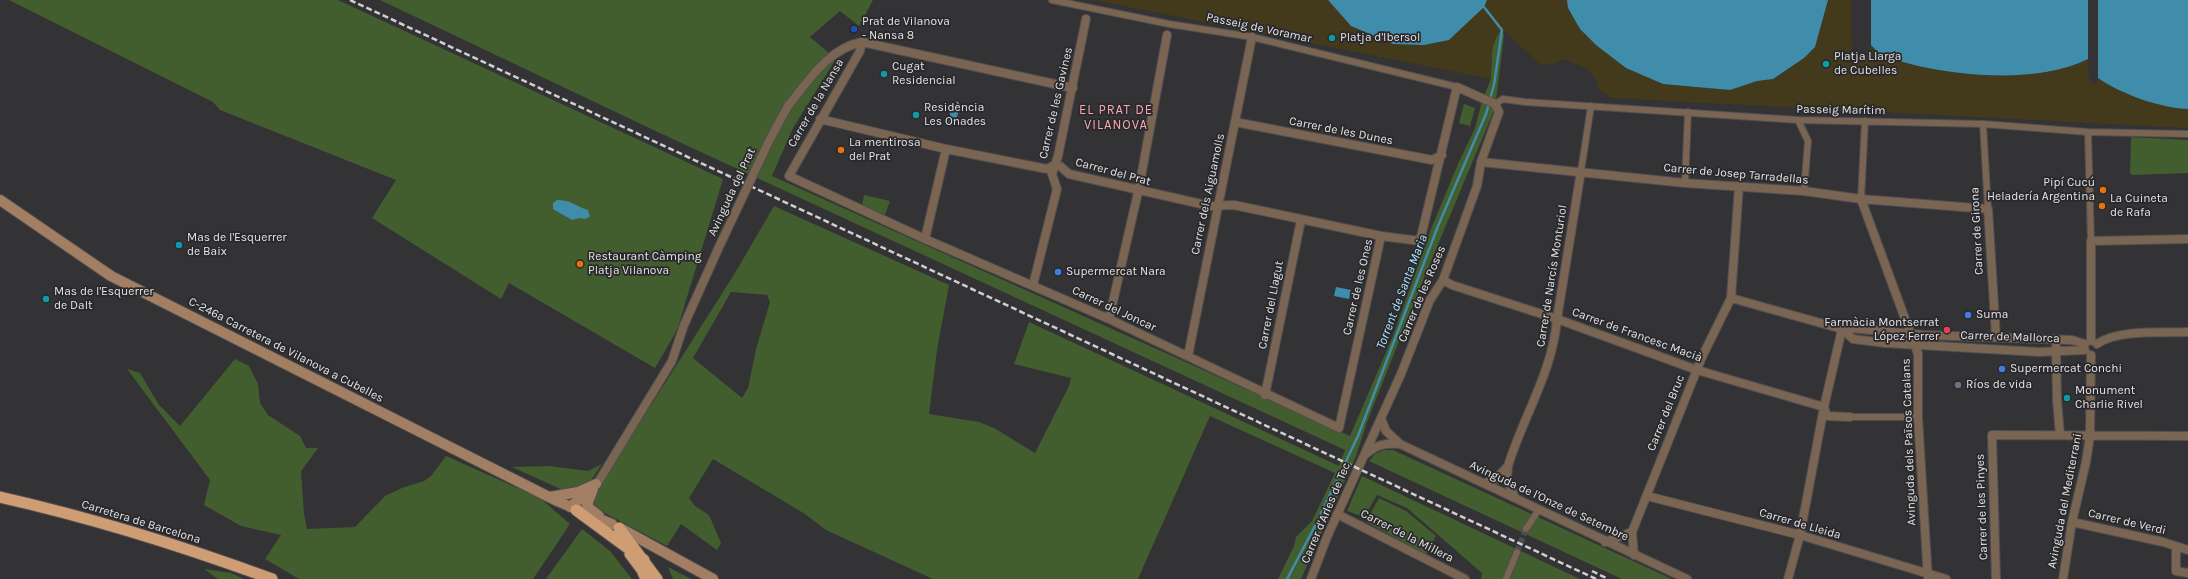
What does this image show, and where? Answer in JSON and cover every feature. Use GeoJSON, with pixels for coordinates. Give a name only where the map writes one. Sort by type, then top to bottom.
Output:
{"type":"FeatureCollection","features":[{"type":"Feature","properties":{"kind":"highway","name":"Carretera de Barcelona"},"geometry":{"type":"LineString","coordinates":[[0,497],[94,520],[156,539],[272,579]]}},
{"type":"Feature","properties":{"kind":"highway"},"geometry":{"type":"LineString","coordinates":[[573,508],[644,560]]}},
{"type":"Feature","properties":{"kind":"highway"},"geometry":{"type":"LineString","coordinates":[[615,526],[644,560],[657,579]]}},
{"type":"Feature","properties":{"kind":"highway"},"geometry":{"type":"LineString","coordinates":[[622,544],[639,566],[646,579]]}},
{"type":"Feature","properties":{"kind":"main road","name":"C-246a Carretera de Vilanova a Cubelles"},"geometry":{"type":"LineString","coordinates":[[0,200],[111,276],[550,497],[615,526]]}},
{"type":"Feature","properties":{"kind":"main road"},"geometry":{"type":"LineString","coordinates":[[550,497],[578,492],[595,486]]}},
{"type":"Feature","properties":{"kind":"main road"},"geometry":{"type":"LineString","coordinates":[[573,508],[595,486]]}},
{"type":"Feature","properties":{"kind":"main road"},"geometry":{"type":"LineString","coordinates":[[595,486],[587,500],[590,509],[615,526],[713,579]]}},
{"type":"Feature","properties":{"kind":"main road"},"geometry":{"type":"LineString","coordinates":[[573,508],[571,500],[578,492]]}},
{"type":"Feature","properties":{"kind":"street","name":"Passeig de Voramar"},"geometry":{"type":"LineString","coordinates":[[1052,0],[1169,24],[1252,37],[1457,87],[1480,97],[1495,107]]}},
{"type":"Feature","properties":{"kind":"street","name":"Carrer de les Gavines"},"geometry":{"type":"LineString","coordinates":[[1033,285],[1057,189],[1052,174],[1058,156],[1073,88],[1086,19]]}},
{"type":"Feature","properties":{"kind":"street"},"geometry":{"type":"LineString","coordinates":[[1109,319],[1138,190],[1167,35]]}},
{"type":"Feature","properties":{"kind":"street","name":"Carrer dels Aiguamolls"},"geometry":{"type":"LineString","coordinates":[[1188,356],[1252,37]]}},
{"type":"Feature","properties":{"kind":"street"},"geometry":{"type":"LineString","coordinates":[[862,42],[1073,88]]}},
{"type":"Feature","properties":{"kind":"street","name":"Avinguda del Prat"},"geometry":{"type":"LineString","coordinates":[[595,486],[672,361],[684,325],[719,247],[770,139],[788,106],[827,60],[851,44],[862,42]]}},
{"type":"Feature","properties":{"kind":"street","name":"Carrer de la Nansa"},"geometry":{"type":"LineString","coordinates":[[789,176],[860,51],[862,42]]}},
{"type":"Feature","properties":{"kind":"street"},"geometry":{"type":"LineString","coordinates":[[841,50],[850,54],[852,64]]}},
{"type":"Feature","properties":{"kind":"street","name":"Carrer de les Ones"},"geometry":{"type":"LineString","coordinates":[[1339,428],[1381,236],[1420,241],[1442,155],[1457,87]]}},
{"type":"Feature","properties":{"kind":"street","name":"Passeig Marítim"},"geometry":{"type":"LineString","coordinates":[[1495,107],[1503,99],[1525,102],[1798,120],[1983,124],[2088,132],[2188,134]]}},
{"type":"Feature","properties":{"kind":"street","name":"Carrer de Narcís Monturiol"},"geometry":{"type":"LineString","coordinates":[[1515,498],[1507,479],[1508,466],[1547,367],[1555,342],[1557,319],[1591,106]]}},
{"type":"Feature","properties":{"kind":"street","name":"Carrer de les Roses"},"geometry":{"type":"LineString","coordinates":[[1363,458],[1401,374],[1430,300],[1444,280],[1476,186],[1495,107]]}},
{"type":"Feature","properties":{"kind":"street"},"geometry":{"type":"LineString","coordinates":[[1685,183],[1688,112]]}},
{"type":"Feature","properties":{"kind":"street"},"geometry":{"type":"LineString","coordinates":[[820,119],[946,149],[1047,169],[1054,165]]}},
{"type":"Feature","properties":{"kind":"street"},"geometry":{"type":"LineString","coordinates":[[1798,120],[1808,141],[1804,191]]}},
{"type":"Feature","properties":{"kind":"street","name":"Avinguda dels Països Catalans"},"geometry":{"type":"LineString","coordinates":[[1865,121],[1861,199],[1918,354],[1918,417],[1927,577]]}},
{"type":"Feature","properties":{"kind":"street","name":"Carrer de les Dunes"},"geometry":{"type":"LineString","coordinates":[[1235,122],[1432,160]]}},
{"type":"Feature","properties":{"kind":"street","name":"Carrer de Girona"},"geometry":{"type":"LineString","coordinates":[[1983,124],[1996,337]]}},
{"type":"Feature","properties":{"kind":"street","name":"Avinguda del Mediterrani"},"geometry":{"type":"LineString","coordinates":[[2063,579],[2072,522],[2086,462],[2090,436],[2091,241],[2088,132]]}},
{"type":"Feature","properties":{"kind":"street"},"geometry":{"type":"LineString","coordinates":[[925,240],[946,149]]}},
{"type":"Feature","properties":{"kind":"street"},"geometry":{"type":"LineString","coordinates":[[1437,170],[1432,160],[1442,155]]}},
{"type":"Feature","properties":{"kind":"street","name":"Carrer de Josep Tarradellas"},"geometry":{"type":"LineString","coordinates":[[1481,162],[1581,171],[1685,183],[1804,191],[1861,199],[1988,209]]}},
{"type":"Feature","properties":{"kind":"street","name":"Carrer del Prat"},"geometry":{"type":"LineString","coordinates":[[1054,165],[1060,166],[1070,174],[1138,190],[1217,207],[1234,205],[1381,236]]}},
{"type":"Feature","properties":{"kind":"street","name":"Carrer del Joncar"},"geometry":{"type":"LineString","coordinates":[[789,176],[925,240],[1033,285],[1109,319],[1339,428]]}},
{"type":"Feature","properties":{"kind":"street","name":"Carrer del Bruc"},"geometry":{"type":"LineString","coordinates":[[1634,555],[1632,532],[1697,370],[1731,298],[1739,186]]}},
{"type":"Feature","properties":{"kind":"street","name":"Carrer del Llagut"},"geometry":{"type":"LineString","coordinates":[[1265,394],[1301,220]]}},
{"type":"Feature","properties":{"kind":"street"},"geometry":{"type":"LineString","coordinates":[[2091,241],[2188,239]]}},
{"type":"Feature","properties":{"kind":"street","name":"Carrer de Francesc Macià"},"geometry":{"type":"LineString","coordinates":[[1444,280],[1452,286],[1557,319],[1697,370],[1824,407],[1827,416],[1850,417]]}},
{"type":"Feature","properties":{"kind":"street","name":"Carrer de Mallorca"},"geometry":{"type":"LineString","coordinates":[[1731,298],[1842,330],[1853,339],[1915,345],[2039,352],[2090,347]]}},
{"type":"Feature","properties":{"kind":"street","name":"Carrer de Mallorca"},"geometry":{"type":"LineString","coordinates":[[1842,330],[1850,328],[1910,333],[2072,340],[2090,347]]}},
{"type":"Feature","properties":{"kind":"street"},"geometry":{"type":"LineString","coordinates":[[1788,579],[1800,535],[1824,407],[1842,330]]}},
{"type":"Feature","properties":{"kind":"street"},"geometry":{"type":"LineString","coordinates":[[2090,347],[2105,338],[2119,335],[2188,332]]}},
{"type":"Feature","properties":{"kind":"street"},"geometry":{"type":"LineString","coordinates":[[2056,340],[2060,435],[2188,436]]}},
{"type":"Feature","properties":{"kind":"street"},"geometry":{"type":"LineString","coordinates":[[1850,417],[1918,417]]}},
{"type":"Feature","properties":{"kind":"street","name":"Avinguda de l'Onze de Setembre"},"geometry":{"type":"LineString","coordinates":[[1381,418],[1386,431],[1400,444],[1605,542],[1687,579]]}},
{"type":"Feature","properties":{"kind":"street","name":"Carrer de les Pinyes"},"geometry":{"type":"LineString","coordinates":[[1996,579],[1992,435],[2060,435]]}},
{"type":"Feature","properties":{"kind":"street","name":"Avinguda de l'Onze de Setembre"},"geometry":{"type":"LineString","coordinates":[[1363,458],[1374,448],[1384,443],[1400,444]]}},
{"type":"Feature","properties":{"kind":"street","name":"Carrer d'Arles de Tec"},"geometry":{"type":"LineString","coordinates":[[1311,579],[1337,514],[1363,458]]}},
{"type":"Feature","properties":{"kind":"street","name":"Carrer de Narcís Monturiol"},"geometry":{"type":"LineString","coordinates":[[1485,484],[1496,479],[1508,466]]}},
{"type":"Feature","properties":{"kind":"street","name":"Carrer de Lleida"},"geometry":{"type":"LineString","coordinates":[[1647,496],[1800,535],[1927,577],[1946,579]]}},
{"type":"Feature","properties":{"kind":"street","name":"Carrer de la Millera"},"geometry":{"type":"LineString","coordinates":[[1337,514],[1464,579]]}},
{"type":"Feature","properties":{"kind":"street"},"geometry":{"type":"LineString","coordinates":[[1526,529],[1536,514]]}},
{"type":"Feature","properties":{"kind":"street","name":"Carrer de Verdi"},"geometry":{"type":"LineString","coordinates":[[2072,522],[2163,542],[2188,550]]}},
{"type":"Feature","properties":{"kind":"street"},"geometry":{"type":"LineString","coordinates":[[1605,542],[1632,532]]}},
{"type":"Feature","properties":{"kind":"street"},"geometry":{"type":"LineString","coordinates":[[2176,547],[2176,570],[2188,573]]}},
{"type":"Feature","properties":{"kind":"street"},"geometry":{"type":"LineString","coordinates":[[1506,579],[1517,552]]}},
{"type":"Feature","properties":{"kind":"green space"},"geometry":{"type":"Polygon","coordinates":[[[9,0],[338,0],[723,179],[677,330],[655,368],[509,283],[501,299],[372,218],[396,180],[220,110],[213,102],[9,0]]]}},
{"type":"Feature","properties":{"kind":"green space"},"geometry":{"type":"Polygon","coordinates":[[[380,0],[873,0],[859,26],[840,11],[810,37],[836,59],[793,128],[772,176],[1350,436],[1393,336],[1431,229],[1458,164],[1475,128],[1482,101],[1491,79],[1492,49],[1496,37],[1502,29],[1504,36],[1495,108],[1424,278],[1367,422],[1356,456],[1301,579],[1278,579],[1294,546],[1296,537],[1312,521],[1335,473],[1210,416],[1138,579],[933,579],[826,530],[805,514],[713,459],[689,498],[695,506],[709,515],[721,543],[717,550],[681,524],[667,546],[590,505],[594,495],[735,273],[774,206],[949,285],[937,350],[929,414],[979,422],[994,428],[1035,453],[1069,386],[1071,378],[1014,364],[1029,322],[1339,466],[1345,450],[662,134],[380,0]],[[731,292],[693,358],[742,398],[748,388],[756,349],[770,302],[767,295],[731,292]]]}},
{"type":"Feature","properties":{"kind":"green space"},"geometry":{"type":"Polygon","coordinates":[[[1464,104],[1475,108],[1470,126],[1459,123],[1464,104]]]}},
{"type":"Feature","properties":{"kind":"green space"},"geometry":{"type":"Polygon","coordinates":[[[2131,137],[2188,140],[2188,173],[2132,175],[2130,173],[2131,137]]]}},
{"type":"Feature","properties":{"kind":"green space"},"geometry":{"type":"Polygon","coordinates":[[[864,195],[890,201],[885,215],[862,205],[864,195]]]}},
{"type":"Feature","properties":{"kind":"green space"},"geometry":{"type":"Polygon","coordinates":[[[235,359],[249,366],[258,384],[260,403],[268,415],[300,436],[306,448],[318,448],[301,471],[304,514],[307,529],[355,527],[385,496],[402,488],[424,481],[431,476],[446,456],[540,498],[570,524],[533,579],[299,579],[265,559],[281,535],[241,526],[204,505],[210,480],[127,369],[140,373],[159,405],[180,426],[235,359]]]}},
{"type":"Feature","properties":{"kind":"green space"},"geometry":{"type":"Polygon","coordinates":[[[1384,450],[1393,450],[1672,579],[1622,579],[1369,461],[1375,454],[1384,450]]]}},
{"type":"Feature","properties":{"kind":"green space"},"geometry":{"type":"Polygon","coordinates":[[[602,464],[589,483],[565,491],[512,467],[549,466],[588,471],[602,464]]]}},
{"type":"Feature","properties":{"kind":"green space"},"geometry":{"type":"Polygon","coordinates":[[[1362,476],[1580,579],[1481,579],[1482,573],[1407,508],[1377,495],[1364,517],[1347,511],[1362,476]]]}},
{"type":"Feature","properties":{"kind":"green space"},"geometry":{"type":"Polygon","coordinates":[[[1379,498],[1406,511],[1436,536],[1426,554],[1366,522],[1379,498]]]}},
{"type":"Feature","properties":{"kind":"green space"},"geometry":{"type":"Polygon","coordinates":[[[582,529],[610,551],[632,579],[546,579],[582,529]]]}},
{"type":"Feature","properties":{"kind":"green space"},"geometry":{"type":"Polygon","coordinates":[[[668,567],[691,579],[673,579],[668,567]]]}},
{"type":"Feature","properties":{"kind":"green space"},"geometry":{"type":"Polygon","coordinates":[[[204,569],[231,573],[244,579],[218,579],[204,569]]]}},
{"type":"Feature","properties":{"kind":"sand","name":"Platja Llarga de Cubelles"},"geometry":{"type":"Polygon","coordinates":[[[1094,0],[1328,0],[1351,26],[1393,44],[1424,45],[1450,39],[1484,7],[1487,0],[1567,0],[1568,8],[1580,29],[1596,45],[1626,68],[1663,84],[1729,90],[1757,81],[1773,79],[1804,58],[1815,47],[1828,0],[1851,0],[1852,60],[1859,64],[1867,57],[1871,45],[1885,57],[1893,60],[1934,69],[1979,75],[2025,75],[2047,72],[2069,67],[2088,59],[2089,80],[2095,86],[2098,78],[2129,95],[2165,106],[2188,109],[2188,128],[1611,98],[1599,89],[1595,78],[1587,69],[1564,59],[1551,65],[1540,64],[1502,29],[1493,46],[1491,59],[1491,79],[1094,0]]]}},
{"type":"Feature","properties":{"kind":"water"},"geometry":{"type":"Polygon","coordinates":[[[1328,0],[1487,0],[1484,7],[1449,40],[1424,45],[1393,44],[1351,26],[1328,0]]]}},
{"type":"Feature","properties":{"kind":"water"},"geometry":{"type":"Polygon","coordinates":[[[1567,0],[1828,0],[1815,47],[1804,58],[1773,79],[1757,81],[1730,90],[1663,84],[1626,68],[1596,45],[1580,29],[1568,8],[1567,0]]]}},
{"type":"Feature","properties":{"kind":"water"},"geometry":{"type":"Polygon","coordinates":[[[1871,0],[2088,0],[2088,59],[2069,67],[2047,72],[2002,76],[1979,75],[1934,69],[1893,60],[1885,57],[1871,45],[1871,0]]]}},
{"type":"Feature","properties":{"kind":"water"},"geometry":{"type":"Polygon","coordinates":[[[2098,0],[2188,0],[2188,109],[2165,106],[2129,95],[2098,78],[2098,0]]]}},
{"type":"Feature","properties":{"kind":"water"},"geometry":{"type":"Polygon","coordinates":[[[951,109],[959,110],[955,124],[948,123],[951,109]]]}},
{"type":"Feature","properties":{"kind":"water"},"geometry":{"type":"Polygon","coordinates":[[[557,200],[570,202],[584,208],[588,210],[590,216],[586,219],[579,218],[572,220],[553,209],[553,203],[557,200]]]}},
{"type":"Feature","properties":{"kind":"water"},"geometry":{"type":"Polygon","coordinates":[[[1336,287],[1351,290],[1349,299],[1334,296],[1336,287]]]}},
{"type":"Feature","properties":{"kind":"pier"},"geometry":{"type":"Polygon","coordinates":[[[2088,0],[2090,0],[2090,59],[2088,61],[2088,0]]]}},
{"type":"Feature","properties":{"kind":"pier"},"geometry":{"type":"Polygon","coordinates":[[[2096,0],[2098,0],[2098,80],[2096,78],[2096,0]]]}},
{"type":"Feature","properties":{"kind":"waterway","name":"Torrent de Santa Maria"},"geometry":{"type":"LineString","coordinates":[[1287,579],[1315,526],[1358,436],[1438,226],[1486,114],[1494,85],[1502,30],[1484,7]]}},
{"type":"Feature","properties":{"kind":"tunnel"},"geometry":{"type":"LineString","coordinates":[[1517,552],[1526,529]]}},
{"type":"Feature","properties":{"kind":"railway"},"geometry":{"type":"LineString","coordinates":[[350,0],[1596,579]]}},
{"type":"Feature","properties":{"kind":"railway"},"geometry":{"type":"LineString","coordinates":[[1592,571],[1608,579]]}},
{"type":"Feature","properties":{"kind":"place","name":"Prat de Vilanova - Nansa 8"},"geometry":{"type":"Point","coordinates":[854,29]}},
{"type":"Feature","properties":{"kind":"place","name":"Platja d'Ibersol"},"geometry":{"type":"Point","coordinates":[1332,38]}},
{"type":"Feature","properties":{"kind":"place","name":"Platja Llarga de Cubelles"},"geometry":{"type":"Point","coordinates":[1826,64]}},
{"type":"Feature","properties":{"kind":"place","name":"Cugat Residencial"},"geometry":{"type":"Point","coordinates":[884,74]}},
{"type":"Feature","properties":{"kind":"place","name":"Residència Les Onades"},"geometry":{"type":"Point","coordinates":[916,115]}},
{"type":"Feature","properties":{"kind":"place","name":"La mentirosa del Prat"},"geometry":{"type":"Point","coordinates":[841,150]}},
{"type":"Feature","properties":{"kind":"place","name":"Pipí Cucú Heladería Argentina"},"geometry":{"type":"Point","coordinates":[2103,190]}},
{"type":"Feature","properties":{"kind":"place","name":"La Cuineta de Rafa"},"geometry":{"type":"Point","coordinates":[2102,206]}},
{"type":"Feature","properties":{"kind":"place","name":"Mas de l'Esquerrer de Baix"},"geometry":{"type":"Point","coordinates":[179,245]}},
{"type":"Feature","properties":{"kind":"place","name":"Restaurant Càmping Platja Vilanova"},"geometry":{"type":"Point","coordinates":[580,264]}},
{"type":"Feature","properties":{"kind":"place","name":"Supermercat Nara"},"geometry":{"type":"Point","coordinates":[1058,272]}},
{"type":"Feature","properties":{"kind":"place","name":"Mas de l'Esquerrer de Dalt"},"geometry":{"type":"Point","coordinates":[46,299]}},
{"type":"Feature","properties":{"kind":"place","name":"Suma"},"geometry":{"type":"Point","coordinates":[1968,315]}},
{"type":"Feature","properties":{"kind":"place","name":"Farmàcia Montserrat López Ferrer"},"geometry":{"type":"Point","coordinates":[1947,330]}},
{"type":"Feature","properties":{"kind":"place","name":"Supermercat Conchi"},"geometry":{"type":"Point","coordinates":[2002,369]}},
{"type":"Feature","properties":{"kind":"place","name":"Ríos de vida"},"geometry":{"type":"Point","coordinates":[1958,385]}},
{"type":"Feature","properties":{"kind":"place","name":"Monument Charlie Rivel"},"geometry":{"type":"Point","coordinates":[2067,398]}},
{"type":"Feature","properties":{"kind":"district","name":"EL PRAT DE VILANOVA"},"geometry":{"type":"Point","coordinates":[1116,118]}}]}
